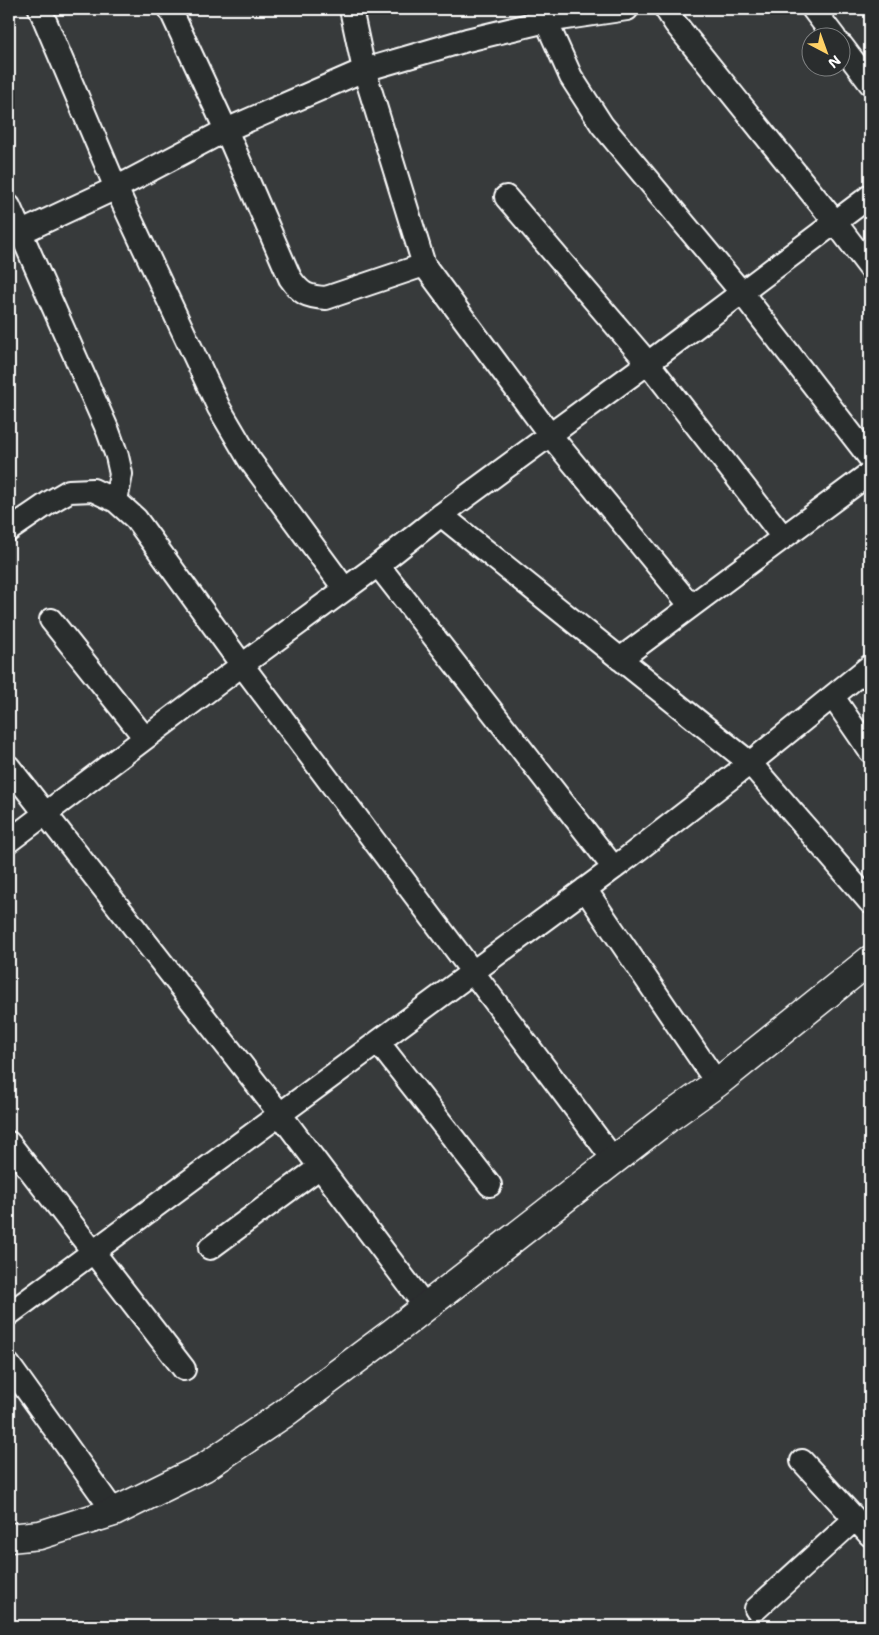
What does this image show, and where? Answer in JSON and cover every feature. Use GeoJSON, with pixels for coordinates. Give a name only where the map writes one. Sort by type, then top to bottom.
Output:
{"type":"FeatureCollection","features":[{"type":"Feature","properties":{"kind":"street"},"geometry":{"type":"LineString","coordinates":[[40,9],[116,188],[219,408],[249,459],[344,588]]}},
{"type":"Feature","properties":{"kind":"street"},"geometry":{"type":"LineString","coordinates":[[170,9],[226,130],[290,278],[298,290],[311,298],[326,298],[424,265]]}},
{"type":"Feature","properties":{"kind":"street"},"geometry":{"type":"LineString","coordinates":[[351,9],[364,70],[424,265],[550,435],[691,606]]}},
{"type":"Feature","properties":{"kind":"street"},"geometry":{"type":"LineString","coordinates":[[15,235],[116,188],[226,130],[364,70],[557,16],[627,9]]}},
{"type":"Feature","properties":{"kind":"street"},"geometry":{"type":"LineString","coordinates":[[666,9],[681,31],[870,268]]}},
{"type":"Feature","properties":{"kind":"street"},"geometry":{"type":"LineString","coordinates":[[813,9],[827,28]]}},
{"type":"Feature","properties":{"kind":"street"},"geometry":{"type":"LineString","coordinates":[[557,16],[571,78],[602,125],[742,293],[870,458]]}},
{"type":"Feature","properties":{"kind":"street"},"geometry":{"type":"LineString","coordinates":[[852,59],[870,82]]}},
{"type":"Feature","properties":{"kind":"street"},"geometry":{"type":"LineString","coordinates":[[9,841],[344,588],[378,565],[441,515],[648,363],[870,196]]}},
{"type":"Feature","properties":{"kind":"street"},"geometry":{"type":"LineString","coordinates":[[506,197],[648,363],[783,537]]}},
{"type":"Feature","properties":{"kind":"street"},"geometry":{"type":"LineString","coordinates":[[9,206],[15,235],[108,431],[121,474],[116,501]]}},
{"type":"Feature","properties":{"kind":"street"},"geometry":{"type":"LineString","coordinates":[[620,658],[870,473]]}},
{"type":"Feature","properties":{"kind":"street"},"geometry":{"type":"LineString","coordinates":[[9,530],[69,491],[93,490],[116,501],[136,520],[242,665],[614,1160]]}},
{"type":"Feature","properties":{"kind":"street"},"geometry":{"type":"LineString","coordinates":[[441,515],[750,764],[870,902]]}},
{"type":"Feature","properties":{"kind":"street"},"geometry":{"type":"LineString","coordinates":[[378,565],[614,868]]}},
{"type":"Feature","properties":{"kind":"street"},"geometry":{"type":"LineString","coordinates":[[51,620],[145,738]]}},
{"type":"Feature","properties":{"kind":"street"},"geometry":{"type":"LineString","coordinates":[[9,1314],[614,868],[750,764],[870,666]]}},
{"type":"Feature","properties":{"kind":"street"},"geometry":{"type":"LineString","coordinates":[[832,697],[870,751]]}},
{"type":"Feature","properties":{"kind":"street"},"geometry":{"type":"LineString","coordinates":[[9,767],[280,1114],[425,1306]]}},
{"type":"Feature","properties":{"kind":"street"},"geometry":{"type":"LineString","coordinates":[[585,889],[717,1083]]}},
{"type":"Feature","properties":{"kind":"street"},"geometry":{"type":"LineString","coordinates":[[9,1538],[40,1535],[114,1512],[205,1467],[282,1415],[425,1306],[668,1118],[717,1083],[870,960]]}},
{"type":"Feature","properties":{"kind":"street"},"geometry":{"type":"LineString","coordinates":[[378,1042],[490,1185]]}},
{"type":"Feature","properties":{"kind":"street"},"geometry":{"type":"LineString","coordinates":[[9,1144],[184,1369]]}},
{"type":"Feature","properties":{"kind":"street"},"geometry":{"type":"LineString","coordinates":[[210,1248],[320,1167]]}},
{"type":"Feature","properties":{"kind":"street"},"geometry":{"type":"LineString","coordinates":[[9,1365],[114,1512]]}},
{"type":"Feature","properties":{"kind":"street"},"geometry":{"type":"LineString","coordinates":[[802,1461],[870,1535]]}},
{"type":"Feature","properties":{"kind":"street"},"geometry":{"type":"LineString","coordinates":[[756,1609],[855,1519]]}}]}
